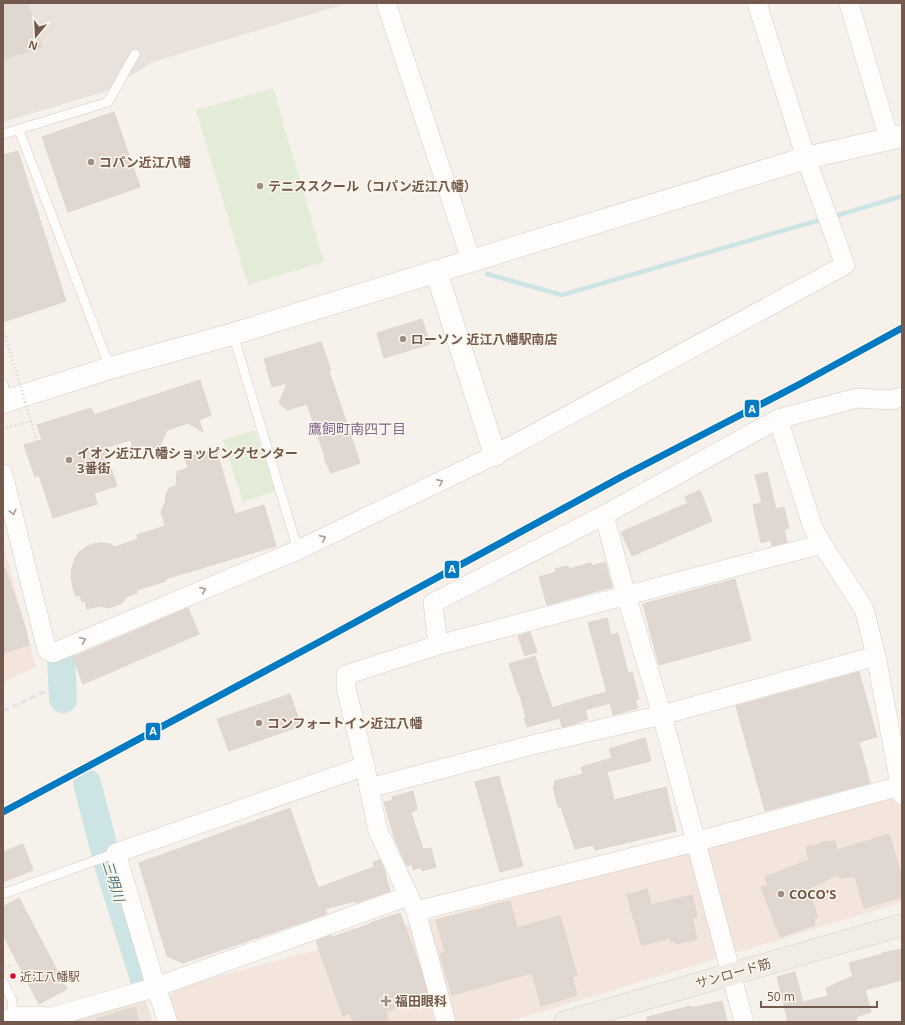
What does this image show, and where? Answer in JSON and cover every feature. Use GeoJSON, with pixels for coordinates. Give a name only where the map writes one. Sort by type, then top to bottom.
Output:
{"type":"FeatureCollection","features":[{"type":"Feature","properties":{"kind":"main road","name":"サンロード筋"},"geometry":{"type":"LineString","coordinates":[[565,1022],[902,925]]}},
{"type":"Feature","properties":{"kind":"street"},"geometry":{"type":"LineString","coordinates":[[386,3],[471,260]]}},
{"type":"Feature","properties":{"kind":"street"},"geometry":{"type":"LineString","coordinates":[[3,474],[47,650],[53,653],[298,550],[495,455],[845,265],[806,158],[757,3]]}},
{"type":"Feature","properties":{"kind":"street"},"geometry":{"type":"LineString","coordinates":[[5,395],[233,334],[806,158],[896,137],[849,3]]}},
{"type":"Feature","properties":{"kind":"street"},"geometry":{"type":"LineString","coordinates":[[436,271],[495,455]]}},
{"type":"Feature","properties":{"kind":"street"},"geometry":{"type":"LineString","coordinates":[[438,645],[433,603],[604,515],[778,419],[857,398],[890,400],[902,397]]}},
{"type":"Feature","properties":{"kind":"street"},"geometry":{"type":"LineString","coordinates":[[8,1019],[32,1016],[52,1017],[156,987],[412,903],[695,842],[901,790],[895,718],[876,656],[864,609],[813,528],[778,419]]}},
{"type":"Feature","properties":{"kind":"street"},"geometry":{"type":"LineString","coordinates":[[604,515],[662,715],[744,1022]]}},
{"type":"Feature","properties":{"kind":"street"},"geometry":{"type":"LineString","coordinates":[[446,1022],[412,903],[378,831],[365,766],[346,688],[346,675],[438,645],[822,544]]}},
{"type":"Feature","properties":{"kind":"street"},"geometry":{"type":"LineString","coordinates":[[369,788],[532,746],[662,715],[876,656]]}},
{"type":"Feature","properties":{"kind":"street"},"geometry":{"type":"LineString","coordinates":[[168,1022],[110,855],[365,766]]}},
{"type":"Feature","properties":{"kind":"lane"},"geometry":{"type":"LineString","coordinates":[[3,134],[108,102],[135,54]]}},
{"type":"Feature","properties":{"kind":"lane"},"geometry":{"type":"LineString","coordinates":[[19,130],[110,368]]}},
{"type":"Feature","properties":{"kind":"lane"},"geometry":{"type":"LineString","coordinates":[[233,334],[298,550]]}},
{"type":"Feature","properties":{"kind":"lane"},"geometry":{"type":"LineString","coordinates":[[3,894],[110,855]]}},
{"type":"Feature","properties":{"kind":"lane"},"geometry":{"type":"LineString","coordinates":[[3,982],[12,1000],[8,1019]]}},
{"type":"Feature","properties":{"kind":"path"},"geometry":{"type":"LineString","coordinates":[[3,330],[37,441]]}},
{"type":"Feature","properties":{"kind":"path"},"geometry":{"type":"LineString","coordinates":[[3,429],[31,421]]}},
{"type":"Feature","properties":{"kind":"path"},"geometry":{"type":"LineString","coordinates":[[4,968],[12,964]]}},
{"type":"Feature","properties":{"kind":"shaded area"},"geometry":{"type":"Polygon","coordinates":[[[3,3],[348,3],[153,62],[104,92],[3,122],[3,3]]]}},
{"type":"Feature","properties":{"kind":"shaded area"},"geometry":{"type":"Polygon","coordinates":[[[3,544],[36,667],[3,682],[3,544]]]}},
{"type":"Feature","properties":{"kind":"shaded area"},"geometry":{"type":"Polygon","coordinates":[[[902,794],[902,902],[508,1022],[176,1022],[169,1001],[174,988],[902,794]]]}},
{"type":"Feature","properties":{"kind":"shaded area"},"geometry":{"type":"Polygon","coordinates":[[[146,1000],[152,1022],[65,1022],[146,1000]]]}},
{"type":"Feature","properties":{"kind":"green space","name":"テニススクール（コパン近江八幡）"},"geometry":{"type":"Polygon","coordinates":[[[273,88],[324,262],[248,285],[196,110],[273,88]]]}},
{"type":"Feature","properties":{"kind":"green space"},"geometry":{"type":"Polygon","coordinates":[[[255,430],[275,491],[243,502],[223,440],[255,430]]]}},
{"type":"Feature","properties":{"kind":"building"},"geometry":{"type":"Polygon","coordinates":[[[3,3],[27,3],[42,47],[3,59],[3,3]]]}},
{"type":"Feature","properties":{"kind":"building","name":"コパン近江八幡"},"geometry":{"type":"Polygon","coordinates":[[[114,112],[140,187],[68,212],[42,137],[114,112]]]}},
{"type":"Feature","properties":{"kind":"building"},"geometry":{"type":"Polygon","coordinates":[[[18,151],[66,301],[3,322],[3,155],[18,151]]]}},
{"type":"Feature","properties":{"kind":"building","name":"ローソン 近江八幡駅南店"},"geometry":{"type":"Polygon","coordinates":[[[422,319],[430,344],[384,358],[377,333],[422,319]]]}},
{"type":"Feature","properties":{"kind":"building"},"geometry":{"type":"Polygon","coordinates":[[[321,342],[331,370],[329,371],[360,463],[331,473],[324,458],[325,457],[307,404],[287,410],[279,403],[287,383],[272,387],[264,359],[321,342]]]}},
{"type":"Feature","properties":{"kind":"building"},"geometry":{"type":"Polygon","coordinates":[[[200,380],[211,415],[199,420],[203,432],[188,423],[167,430],[160,446],[146,450],[144,445],[133,449],[131,440],[104,448],[117,486],[94,493],[97,504],[53,518],[39,475],[35,477],[24,445],[42,440],[37,425],[91,408],[94,415],[200,380]]]}},
{"type":"Feature","properties":{"kind":"building"},"geometry":{"type":"Polygon","coordinates":[[[216,449],[235,514],[264,505],[276,546],[165,579],[166,581],[137,590],[137,593],[126,597],[123,602],[115,606],[107,608],[99,606],[87,609],[85,601],[82,602],[80,595],[76,596],[71,576],[75,558],[79,552],[93,544],[110,544],[115,547],[138,539],[137,535],[165,526],[161,512],[166,500],[165,497],[169,488],[176,486],[177,472],[188,468],[185,458],[216,449]]]}},
{"type":"Feature","properties":{"kind":"building"},"geometry":{"type":"Polygon","coordinates":[[[767,472],[776,509],[784,507],[789,528],[784,529],[787,542],[772,546],[771,540],[761,543],[753,505],[762,503],[755,475],[767,472]]]}},
{"type":"Feature","properties":{"kind":"building"},"geometry":{"type":"Polygon","coordinates":[[[700,490],[712,521],[632,556],[621,532],[688,503],[685,497],[700,490]]]}},
{"type":"Feature","properties":{"kind":"building"},"geometry":{"type":"Polygon","coordinates":[[[605,562],[612,587],[547,605],[539,577],[556,572],[555,569],[568,566],[569,569],[591,563],[592,566],[605,562]]]}},
{"type":"Feature","properties":{"kind":"building"},"geometry":{"type":"Polygon","coordinates":[[[3,568],[5,568],[26,630],[29,645],[3,653],[3,568]]]}},
{"type":"Feature","properties":{"kind":"building"},"geometry":{"type":"Polygon","coordinates":[[[735,579],[751,640],[659,665],[643,604],[735,579]]]}},
{"type":"Feature","properties":{"kind":"building"},"geometry":{"type":"Polygon","coordinates":[[[188,608],[199,634],[83,684],[73,657],[188,608]]]}},
{"type":"Feature","properties":{"kind":"building"},"geometry":{"type":"Polygon","coordinates":[[[607,618],[611,635],[618,633],[628,673],[632,672],[639,699],[635,700],[638,708],[613,715],[610,703],[585,710],[588,719],[574,724],[562,727],[560,718],[527,727],[520,695],[509,664],[535,656],[552,708],[607,692],[588,623],[607,618]]]}},
{"type":"Feature","properties":{"kind":"building"},"geometry":{"type":"Polygon","coordinates":[[[530,632],[537,652],[525,656],[518,636],[530,632]]]}},
{"type":"Feature","properties":{"kind":"building"},"geometry":{"type":"Polygon","coordinates":[[[859,672],[877,737],[859,742],[870,783],[765,811],[736,706],[859,672]]]}},
{"type":"Feature","properties":{"kind":"building","name":"コンフォートイン近江八幡"},"geometry":{"type":"Polygon","coordinates":[[[290,694],[301,726],[229,751],[217,719],[290,694]]]}},
{"type":"Feature","properties":{"kind":"building"},"geometry":{"type":"Polygon","coordinates":[[[645,738],[651,761],[607,772],[614,800],[666,787],[676,831],[595,850],[593,845],[575,849],[561,807],[558,807],[553,786],[555,786],[554,781],[583,774],[581,767],[612,758],[609,749],[645,738]]]}},
{"type":"Feature","properties":{"kind":"building"},"geometry":{"type":"Polygon","coordinates":[[[499,776],[523,866],[500,872],[475,782],[499,776]]]}},
{"type":"Feature","properties":{"kind":"building"},"geometry":{"type":"Polygon","coordinates":[[[413,791],[417,809],[411,813],[423,849],[431,848],[436,867],[422,871],[421,867],[413,870],[412,864],[407,866],[395,840],[384,802],[393,800],[392,797],[413,791]]]}},
{"type":"Feature","properties":{"kind":"building"},"geometry":{"type":"Polygon","coordinates":[[[290,808],[318,888],[374,867],[373,862],[380,860],[386,874],[390,891],[356,903],[355,901],[325,909],[327,913],[324,915],[183,963],[167,956],[139,863],[290,808]]]}},
{"type":"Feature","properties":{"kind":"building"},"geometry":{"type":"Polygon","coordinates":[[[889,834],[902,877],[902,897],[864,908],[855,876],[840,878],[839,874],[808,889],[818,918],[813,918],[815,925],[780,937],[761,887],[768,885],[765,877],[809,860],[806,847],[821,844],[821,842],[835,841],[837,850],[889,834]]]}},
{"type":"Feature","properties":{"kind":"building"},"geometry":{"type":"Polygon","coordinates":[[[23,844],[33,870],[3,882],[3,852],[23,844]]]}},
{"type":"Feature","properties":{"kind":"building"},"geometry":{"type":"Polygon","coordinates":[[[647,889],[651,905],[692,895],[697,916],[692,918],[697,939],[676,944],[675,941],[671,942],[670,938],[641,945],[627,895],[647,889]]]}},
{"type":"Feature","properties":{"kind":"building"},"geometry":{"type":"Polygon","coordinates":[[[19,898],[67,989],[39,1004],[3,935],[3,907],[19,898]]]}},
{"type":"Feature","properties":{"kind":"building"},"geometry":{"type":"Polygon","coordinates":[[[510,901],[517,928],[560,916],[577,975],[572,977],[577,995],[541,1006],[532,973],[452,995],[440,954],[445,952],[436,920],[510,901]]]}},
{"type":"Feature","properties":{"kind":"building"},"geometry":{"type":"Polygon","coordinates":[[[400,913],[421,970],[428,996],[386,1012],[389,1022],[353,1022],[350,1013],[343,1016],[316,941],[331,935],[332,937],[400,913]]]}},
{"type":"Feature","properties":{"kind":"building"},"geometry":{"type":"Polygon","coordinates":[[[902,949],[902,980],[865,990],[871,1012],[856,1017],[857,1022],[788,1022],[777,977],[795,972],[803,1002],[828,996],[826,988],[853,976],[849,963],[883,954],[882,953],[902,949]]]}},
{"type":"Feature","properties":{"kind":"building"},"geometry":{"type":"Polygon","coordinates":[[[722,1001],[727,1022],[647,1022],[647,1017],[691,1006],[692,1008],[722,1001]]]}},
{"type":"Feature","properties":{"kind":"building"},"geometry":{"type":"Polygon","coordinates":[[[135,1007],[139,1022],[97,1022],[96,1019],[135,1007]]]}},
{"type":"Feature","properties":{"kind":"waterway"},"geometry":{"type":"LineString","coordinates":[[832,217],[902,196]]}},
{"type":"Feature","properties":{"kind":"waterway"},"geometry":{"type":"LineString","coordinates":[[487,274],[562,295],[823,219]]}},
{"type":"Feature","properties":{"kind":"waterway","name":"三明川"},"geometry":{"type":"LineString","coordinates":[[61,658],[63,699]]}},
{"type":"Feature","properties":{"kind":"waterway","name":"三明川"},"geometry":{"type":"LineString","coordinates":[[87,783],[109,867],[144,979]]}},
{"type":"Feature","properties":{"kind":"railway"},"geometry":{"type":"LineString","coordinates":[[3,711],[46,691]]}},
{"type":"Feature","properties":{"kind":"transit line","name":"A"},"geometry":{"type":"LineString","coordinates":[[3,812],[321,641],[621,477],[798,385],[902,328]]}},
{"type":"Feature","properties":{"kind":"place","name":"コパン近江八幡"},"geometry":{"type":"Point","coordinates":[91,162]}},
{"type":"Feature","properties":{"kind":"place","name":"テニススクール（コパン近江八幡）"},"geometry":{"type":"Point","coordinates":[260,186]}},
{"type":"Feature","properties":{"kind":"place","name":"ローソン 近江八幡駅南店"},"geometry":{"type":"Point","coordinates":[403,339]}},
{"type":"Feature","properties":{"kind":"place","name":"イオン近江八幡ショッピングセンター 3番街"},"geometry":{"type":"Point","coordinates":[69,460]}},
{"type":"Feature","properties":{"kind":"place","name":"コンフォートイン近江八幡"},"geometry":{"type":"Point","coordinates":[259,723]}},
{"type":"Feature","properties":{"kind":"place","name":"COCO'S"},"geometry":{"type":"Point","coordinates":[781,894]}},
{"type":"Feature","properties":{"kind":"place","name":"近江八幡駅"},"geometry":{"type":"Point","coordinates":[13,976]}},
{"type":"Feature","properties":{"kind":"place","name":"福田眼科"},"geometry":{"type":"Point","coordinates":[386,1001]}},
{"type":"Feature","properties":{"kind":"district","name":"鷹飼町南四丁目"},"geometry":{"type":"Point","coordinates":[357,428]}}]}
